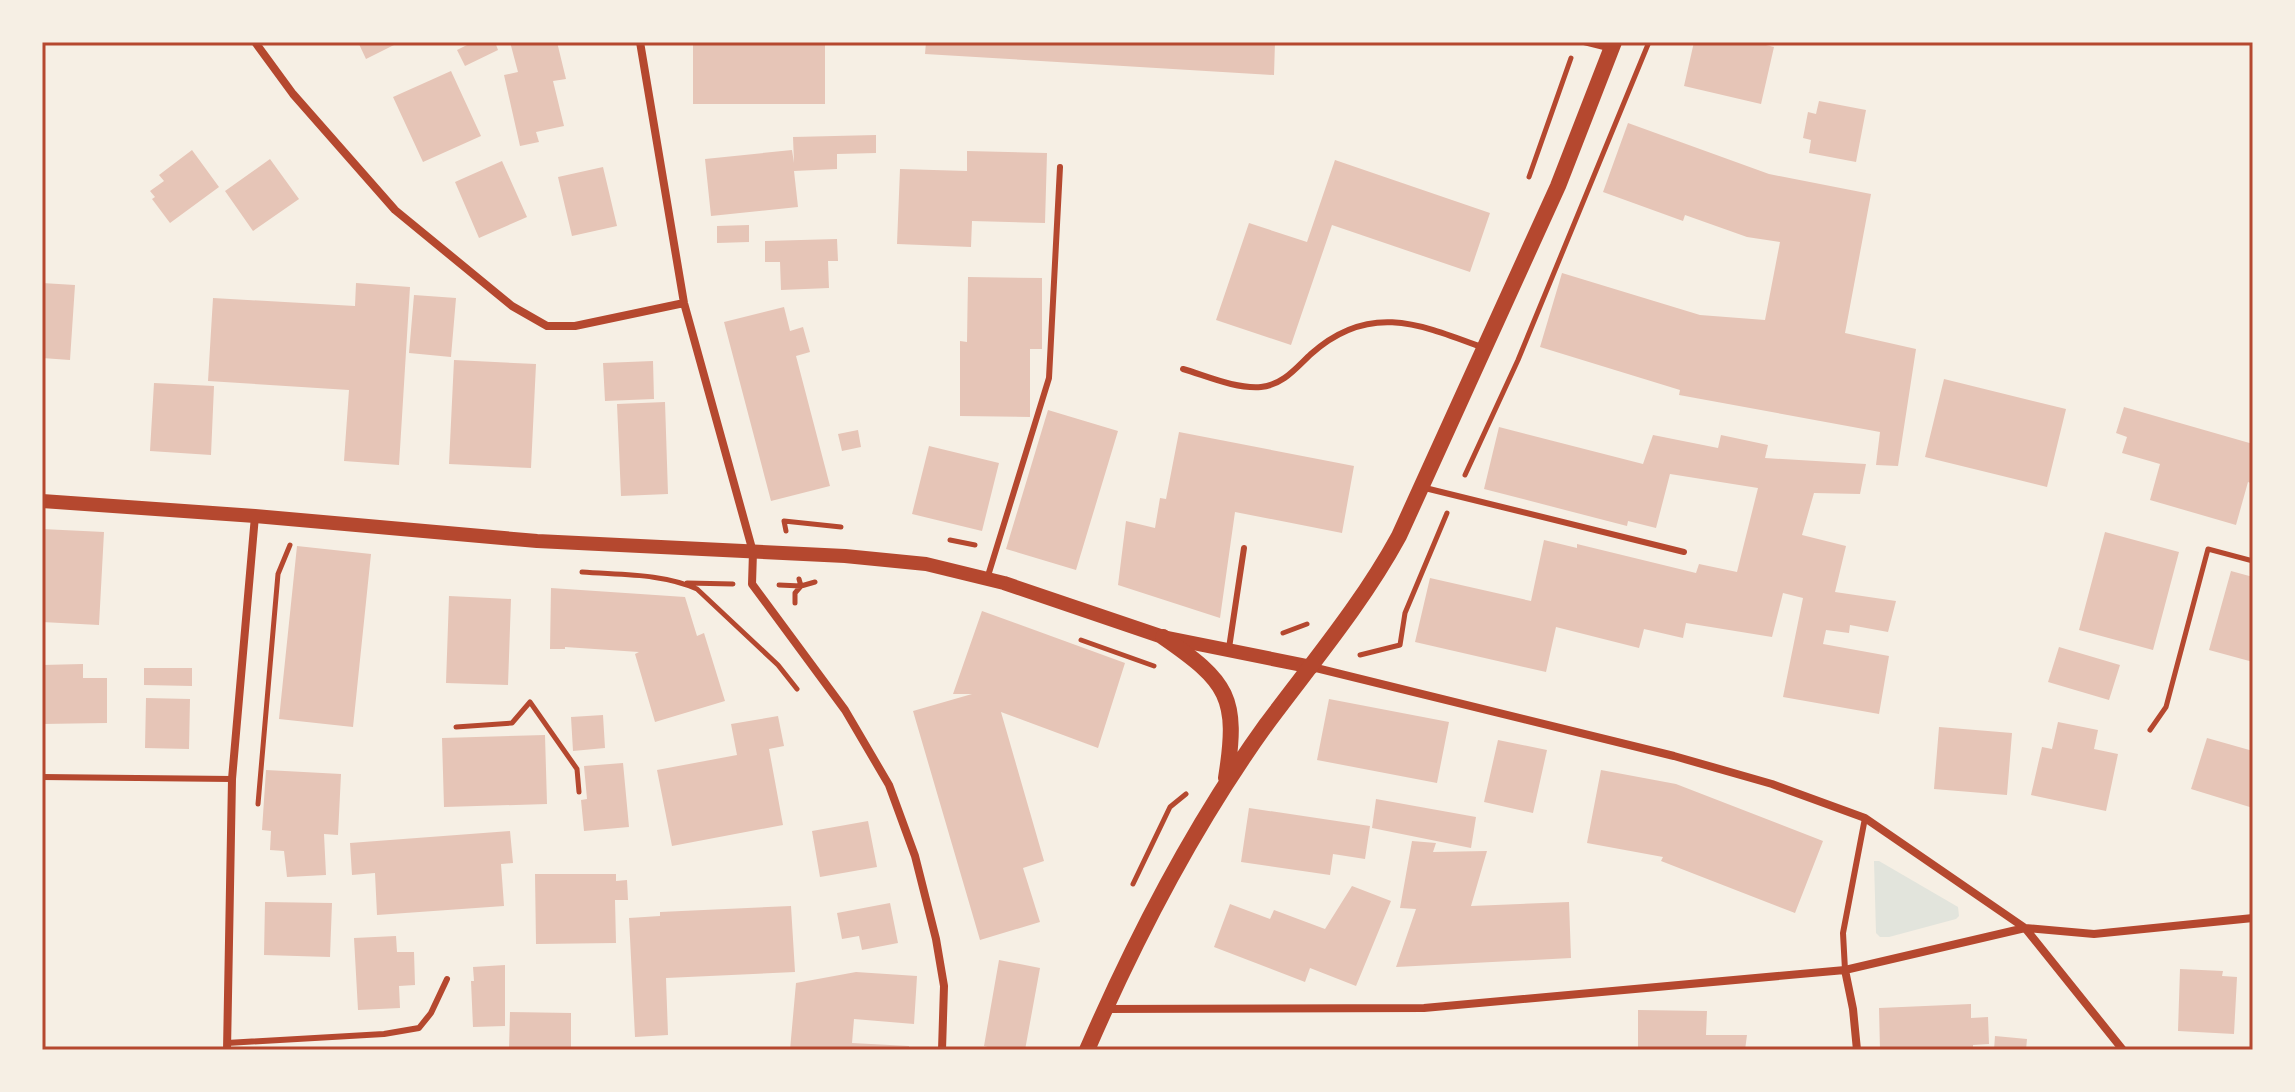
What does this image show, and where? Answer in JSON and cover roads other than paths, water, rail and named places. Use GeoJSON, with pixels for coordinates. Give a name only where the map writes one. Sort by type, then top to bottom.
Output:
{"type":"FeatureCollection","features":[{"type":"Feature","properties":{"kind":"main road"},"geometry":{"type":"LineString","coordinates":[[1087,1050],[1160,897],[1225,786],[1381,570],[1558,186],[1613,46]]}},
{"type":"Feature","properties":{"kind":"main road"},"geometry":{"type":"LineString","coordinates":[[1163,637],[1219,682],[1226,696],[1231,719],[1231,752],[1225,786]]}},
{"type":"Feature","properties":{"kind":"street"},"geometry":{"type":"LineString","coordinates":[[255,42],[293,94],[395,210],[512,306],[547,326],[575,326],[684,303]]}},
{"type":"Feature","properties":{"kind":"street"},"geometry":{"type":"LineString","coordinates":[[640,42],[684,303],[753,552],[752,584],[845,710],[889,785],[915,856],[936,939],[944,986],[942,1050]]}},
{"type":"Feature","properties":{"kind":"street"},"geometry":{"type":"LineString","coordinates":[[42,501],[537,541],[926,564],[987,579],[1163,637],[1312,667],[1674,756],[1772,784],[1865,818],[2025,928],[2123,1050]]}},
{"type":"Feature","properties":{"kind":"street"},"geometry":{"type":"LineString","coordinates":[[227,1046],[232,779],[255,516]]}},
{"type":"Feature","properties":{"kind":"street"},"geometry":{"type":"LineString","coordinates":[[1104,1009],[1424,1008],[1845,970],[2025,928],[2094,934],[2253,918]]}},
{"type":"Feature","properties":{"kind":"street"},"geometry":{"type":"LineString","coordinates":[[1845,970],[1857,1050]]}},
{"type":"Feature","properties":{"kind":"lane"},"geometry":{"type":"LineString","coordinates":[[1584,42],[1613,46]]}},
{"type":"Feature","properties":{"kind":"lane"},"geometry":{"type":"LineString","coordinates":[[987,579],[1049,378],[1060,167]]}},
{"type":"Feature","properties":{"kind":"lane"},"geometry":{"type":"LineString","coordinates":[[1183,369],[1234,384],[1262,387],[1286,378],[1341,331],[1374,322],[1417,323],[1485,348]]}},
{"type":"Feature","properties":{"kind":"lane"},"geometry":{"type":"LineString","coordinates":[[1421,487],[1684,552]]}},
{"type":"Feature","properties":{"kind":"lane"},"geometry":{"type":"LineString","coordinates":[[1228,652],[1244,548]]}},
{"type":"Feature","properties":{"kind":"lane"},"geometry":{"type":"LineString","coordinates":[[42,777],[232,779]]}},
{"type":"Feature","properties":{"kind":"lane"},"geometry":{"type":"LineString","coordinates":[[1845,970],[1843,933],[1865,818]]}},
{"type":"Feature","properties":{"kind":"lane"},"geometry":{"type":"LineString","coordinates":[[227,1046],[384,1034],[419,1028],[431,1013],[447,979]]}}]}
